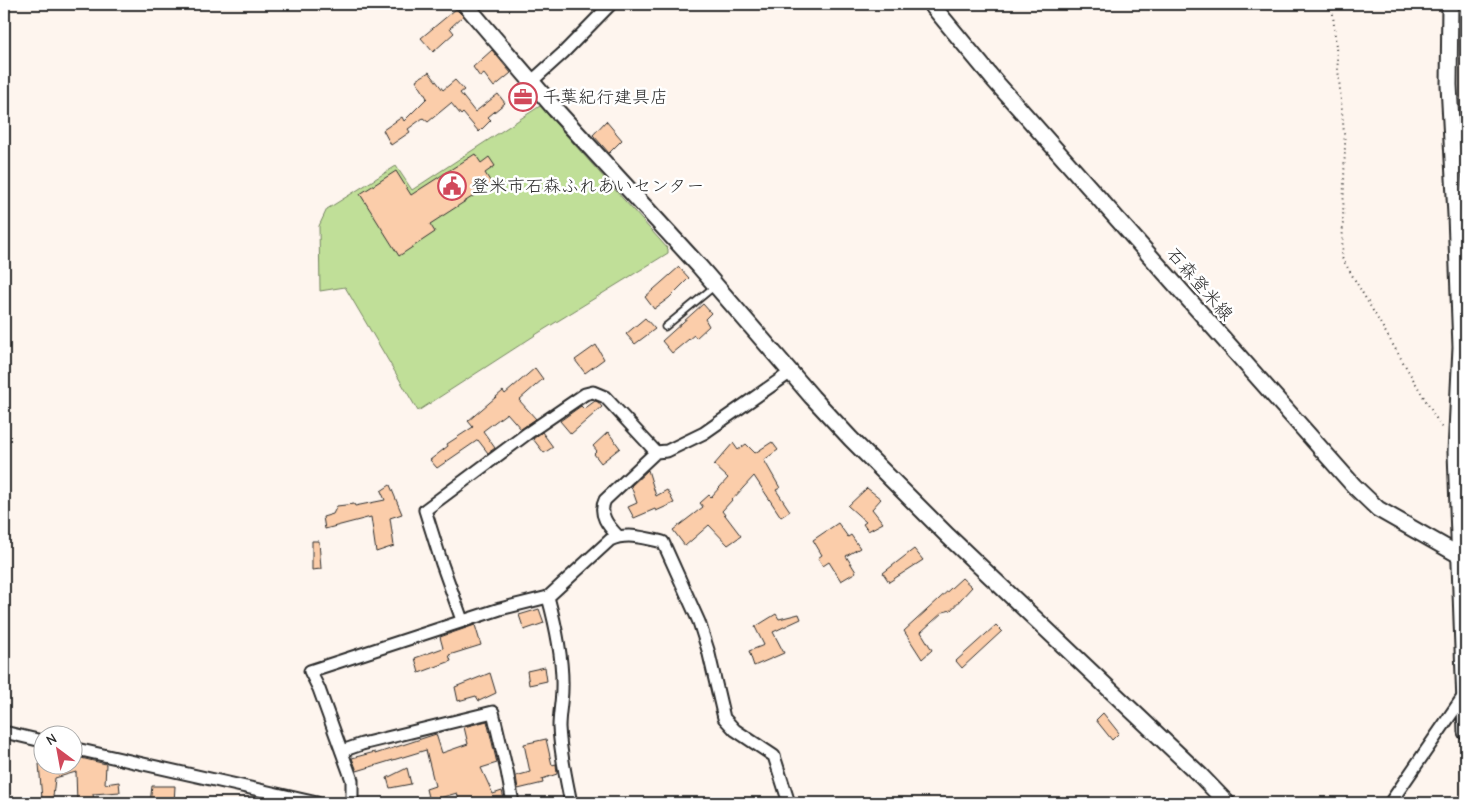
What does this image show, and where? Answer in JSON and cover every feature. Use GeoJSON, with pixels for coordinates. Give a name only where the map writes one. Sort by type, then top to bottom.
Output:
{"type":"FeatureCollection","features":[{"type":"Feature","properties":{"kind":"street"},"geometry":{"type":"LineString","coordinates":[[465,4],[555,109],[716,285],[845,432],[948,536],[1201,776],[1227,803]]}},
{"type":"Feature","properties":{"kind":"street"},"geometry":{"type":"LineString","coordinates":[[532,82],[611,4]]}},
{"type":"Feature","properties":{"kind":"street","name":"石森登米線"},"geometry":{"type":"LineString","coordinates":[[931,4],[994,80],[1354,486],[1378,509],[1463,557]]}},
{"type":"Feature","properties":{"kind":"street"},"geometry":{"type":"LineString","coordinates":[[1450,4],[1449,85],[1463,323],[1461,347],[1462,414],[1456,452],[1463,557],[1466,732]]}},
{"type":"Feature","properties":{"kind":"street"},"geometry":{"type":"LineString","coordinates":[[618,536],[602,514],[601,507],[604,500],[656,452],[667,451],[704,433],[791,372]]}},
{"type":"Feature","properties":{"kind":"street"},"geometry":{"type":"LineString","coordinates":[[462,620],[425,510],[528,433],[585,394],[593,392],[605,397],[656,452]]}},
{"type":"Feature","properties":{"kind":"street"},"geometry":{"type":"LineString","coordinates":[[352,803],[352,780],[310,671],[462,620],[548,597],[610,540],[618,536],[633,536],[663,542],[699,622],[708,650],[724,718],[735,730],[774,756],[789,803]]}},
{"type":"Feature","properties":{"kind":"street"},"geometry":{"type":"LineString","coordinates":[[548,597],[555,623],[561,664],[562,688],[559,727],[571,803]]}},
{"type":"Feature","properties":{"kind":"street"},"geometry":{"type":"LineString","coordinates":[[1390,803],[1465,694]]}},
{"type":"Feature","properties":{"kind":"street"},"geometry":{"type":"LineString","coordinates":[[342,751],[362,744],[493,712],[513,803]]}},
{"type":"Feature","properties":{"kind":"street"},"geometry":{"type":"LineString","coordinates":[[4,732],[32,739]]}},
{"type":"Feature","properties":{"kind":"street"},"geometry":{"type":"LineString","coordinates":[[82,750],[317,803]]}},
{"type":"Feature","properties":{"kind":"lane"},"geometry":{"type":"LineString","coordinates":[[665,327],[716,285]]}},
{"type":"Feature","properties":{"kind":"path"},"geometry":{"type":"LineString","coordinates":[[1332,4],[1345,144],[1342,258],[1456,452]]}},
{"type":"Feature","properties":{"kind":"green space"},"geometry":{"type":"Polygon","coordinates":[[[540,106],[668,249],[668,253],[540,332],[418,411],[345,287],[320,291],[319,226],[327,209],[396,166],[412,190],[540,106]]]}},
{"type":"Feature","properties":{"kind":"building"},"geometry":{"type":"Polygon","coordinates":[[[456,9],[463,16],[450,28],[454,33],[433,52],[421,38],[456,9]]]}},
{"type":"Feature","properties":{"kind":"building"},"geometry":{"type":"Polygon","coordinates":[[[492,50],[511,73],[494,87],[484,74],[480,77],[473,67],[492,50]]]}},
{"type":"Feature","properties":{"kind":"building"},"geometry":{"type":"Polygon","coordinates":[[[429,72],[443,90],[455,80],[464,90],[460,93],[475,112],[498,94],[505,103],[488,117],[491,120],[479,132],[463,113],[461,115],[451,103],[428,122],[423,118],[408,129],[410,132],[391,145],[383,130],[402,117],[404,121],[427,98],[416,80],[429,72]]]}},
{"type":"Feature","properties":{"kind":"building"},"geometry":{"type":"Polygon","coordinates":[[[606,121],[622,140],[609,153],[593,135],[606,121]]]}},
{"type":"Feature","properties":{"kind":"building"},"geometry":{"type":"Polygon","coordinates":[[[475,154],[481,163],[489,157],[495,166],[485,173],[492,184],[430,224],[435,232],[399,256],[360,194],[396,171],[411,195],[475,154]]]}},
{"type":"Feature","properties":{"kind":"building"},"geometry":{"type":"Polygon","coordinates":[[[679,267],[689,278],[669,298],[654,309],[645,297],[679,267]]]}},
{"type":"Feature","properties":{"kind":"building"},"geometry":{"type":"Polygon","coordinates":[[[703,304],[711,313],[705,319],[709,326],[696,338],[694,335],[672,353],[662,341],[703,304]]]}},
{"type":"Feature","properties":{"kind":"building"},"geometry":{"type":"Polygon","coordinates":[[[645,318],[655,329],[635,344],[626,334],[645,318]]]}},
{"type":"Feature","properties":{"kind":"building"},"geometry":{"type":"Polygon","coordinates":[[[596,345],[604,359],[585,373],[575,360],[596,345]]]}},
{"type":"Feature","properties":{"kind":"building"},"geometry":{"type":"Polygon","coordinates":[[[535,368],[543,379],[519,400],[536,419],[521,429],[507,413],[483,431],[495,448],[488,453],[478,440],[437,468],[430,460],[448,446],[447,444],[473,427],[468,421],[503,391],[505,394],[535,368]]]}},
{"type":"Feature","properties":{"kind":"building"},"geometry":{"type":"Polygon","coordinates":[[[595,401],[602,407],[571,434],[560,421],[581,406],[584,409],[595,401]]]}},
{"type":"Feature","properties":{"kind":"building"},"geometry":{"type":"Polygon","coordinates":[[[542,432],[553,447],[544,453],[533,439],[542,432]]]}},
{"type":"Feature","properties":{"kind":"building"},"geometry":{"type":"Polygon","coordinates":[[[608,432],[620,448],[601,463],[594,454],[597,451],[593,446],[608,432]]]}},
{"type":"Feature","properties":{"kind":"building"},"geometry":{"type":"Polygon","coordinates":[[[772,442],[778,450],[764,460],[780,488],[776,490],[790,511],[781,517],[754,476],[722,511],[741,536],[728,545],[709,525],[685,546],[673,530],[703,507],[700,503],[709,495],[711,497],[728,478],[714,465],[733,443],[738,450],[746,444],[755,453],[772,442]]]}},
{"type":"Feature","properties":{"kind":"building"},"geometry":{"type":"Polygon","coordinates":[[[648,470],[656,496],[667,490],[674,503],[634,518],[628,507],[637,503],[631,486],[648,470]]]}},
{"type":"Feature","properties":{"kind":"building"},"geometry":{"type":"Polygon","coordinates":[[[390,485],[402,514],[390,518],[394,546],[376,552],[371,517],[325,529],[323,517],[333,514],[337,506],[354,504],[355,506],[385,500],[381,491],[390,485]]]}},
{"type":"Feature","properties":{"kind":"building"},"geometry":{"type":"Polygon","coordinates":[[[867,488],[881,499],[872,509],[883,523],[868,531],[863,524],[866,522],[848,506],[867,488]]]}},
{"type":"Feature","properties":{"kind":"building"},"geometry":{"type":"Polygon","coordinates":[[[838,523],[848,537],[851,535],[860,548],[846,556],[856,572],[841,581],[829,562],[823,566],[818,558],[822,555],[813,540],[838,523]]]}},
{"type":"Feature","properties":{"kind":"building"},"geometry":{"type":"Polygon","coordinates":[[[312,541],[319,541],[321,569],[312,570],[312,541]]]}},
{"type":"Feature","properties":{"kind":"building"},"geometry":{"type":"Polygon","coordinates":[[[914,549],[923,560],[889,582],[883,573],[914,549]]]}},
{"type":"Feature","properties":{"kind":"building"},"geometry":{"type":"Polygon","coordinates":[[[962,578],[972,587],[951,610],[943,612],[921,632],[932,650],[922,659],[904,631],[962,578]]]}},
{"type":"Feature","properties":{"kind":"building"},"geometry":{"type":"Polygon","coordinates":[[[539,609],[544,623],[524,630],[519,615],[539,609]]]}},
{"type":"Feature","properties":{"kind":"building"},"geometry":{"type":"Polygon","coordinates":[[[776,614],[779,619],[799,614],[801,619],[773,632],[784,653],[754,666],[749,651],[764,645],[755,627],[776,614]]]}},
{"type":"Feature","properties":{"kind":"building"},"geometry":{"type":"Polygon","coordinates":[[[475,625],[481,645],[449,655],[451,661],[419,673],[415,658],[443,648],[440,637],[475,625]]]}},
{"type":"Feature","properties":{"kind":"building"},"geometry":{"type":"Polygon","coordinates":[[[996,625],[1002,631],[962,668],[956,661],[996,625]]]}},
{"type":"Feature","properties":{"kind":"building"},"geometry":{"type":"Polygon","coordinates":[[[545,667],[547,681],[529,685],[527,671],[545,667]]]}},
{"type":"Feature","properties":{"kind":"building"},"geometry":{"type":"Polygon","coordinates":[[[490,673],[496,693],[479,701],[476,696],[458,701],[455,687],[490,673]]]}},
{"type":"Feature","properties":{"kind":"building"},"geometry":{"type":"Polygon","coordinates":[[[1103,713],[1119,733],[1112,740],[1096,720],[1103,713]]]}},
{"type":"Feature","properties":{"kind":"building"},"geometry":{"type":"Polygon","coordinates":[[[487,721],[497,763],[481,768],[493,794],[502,791],[505,803],[460,803],[457,793],[429,801],[426,789],[435,786],[426,750],[357,771],[352,758],[375,752],[375,754],[436,734],[442,753],[468,744],[464,727],[487,721]]]}},
{"type":"Feature","properties":{"kind":"building"},"geometry":{"type":"Polygon","coordinates":[[[546,739],[552,765],[556,764],[557,774],[542,779],[543,783],[518,789],[516,776],[530,772],[524,744],[546,739]]]}},
{"type":"Feature","properties":{"kind":"building"},"geometry":{"type":"Polygon","coordinates":[[[82,758],[106,764],[105,784],[119,782],[120,792],[93,794],[94,802],[77,803],[76,774],[82,774],[82,758]]]}},
{"type":"Feature","properties":{"kind":"building"},"geometry":{"type":"Polygon","coordinates":[[[407,768],[411,784],[390,788],[387,778],[407,768]]]}},
{"type":"Feature","properties":{"kind":"building"},"geometry":{"type":"Polygon","coordinates":[[[40,774],[69,774],[55,778],[53,797],[42,799],[40,774]]]}},
{"type":"Feature","properties":{"kind":"building"},"geometry":{"type":"Polygon","coordinates":[[[152,786],[175,786],[174,803],[150,803],[152,786]]]}},
{"type":"Feature","properties":{"kind":"place","name":"千葉紀行建具店"},"geometry":{"type":"Point","coordinates":[523,97]}},
{"type":"Feature","properties":{"kind":"place","name":"登米市石森ふれあいセンター"},"geometry":{"type":"Point","coordinates":[452,186]}}]}
